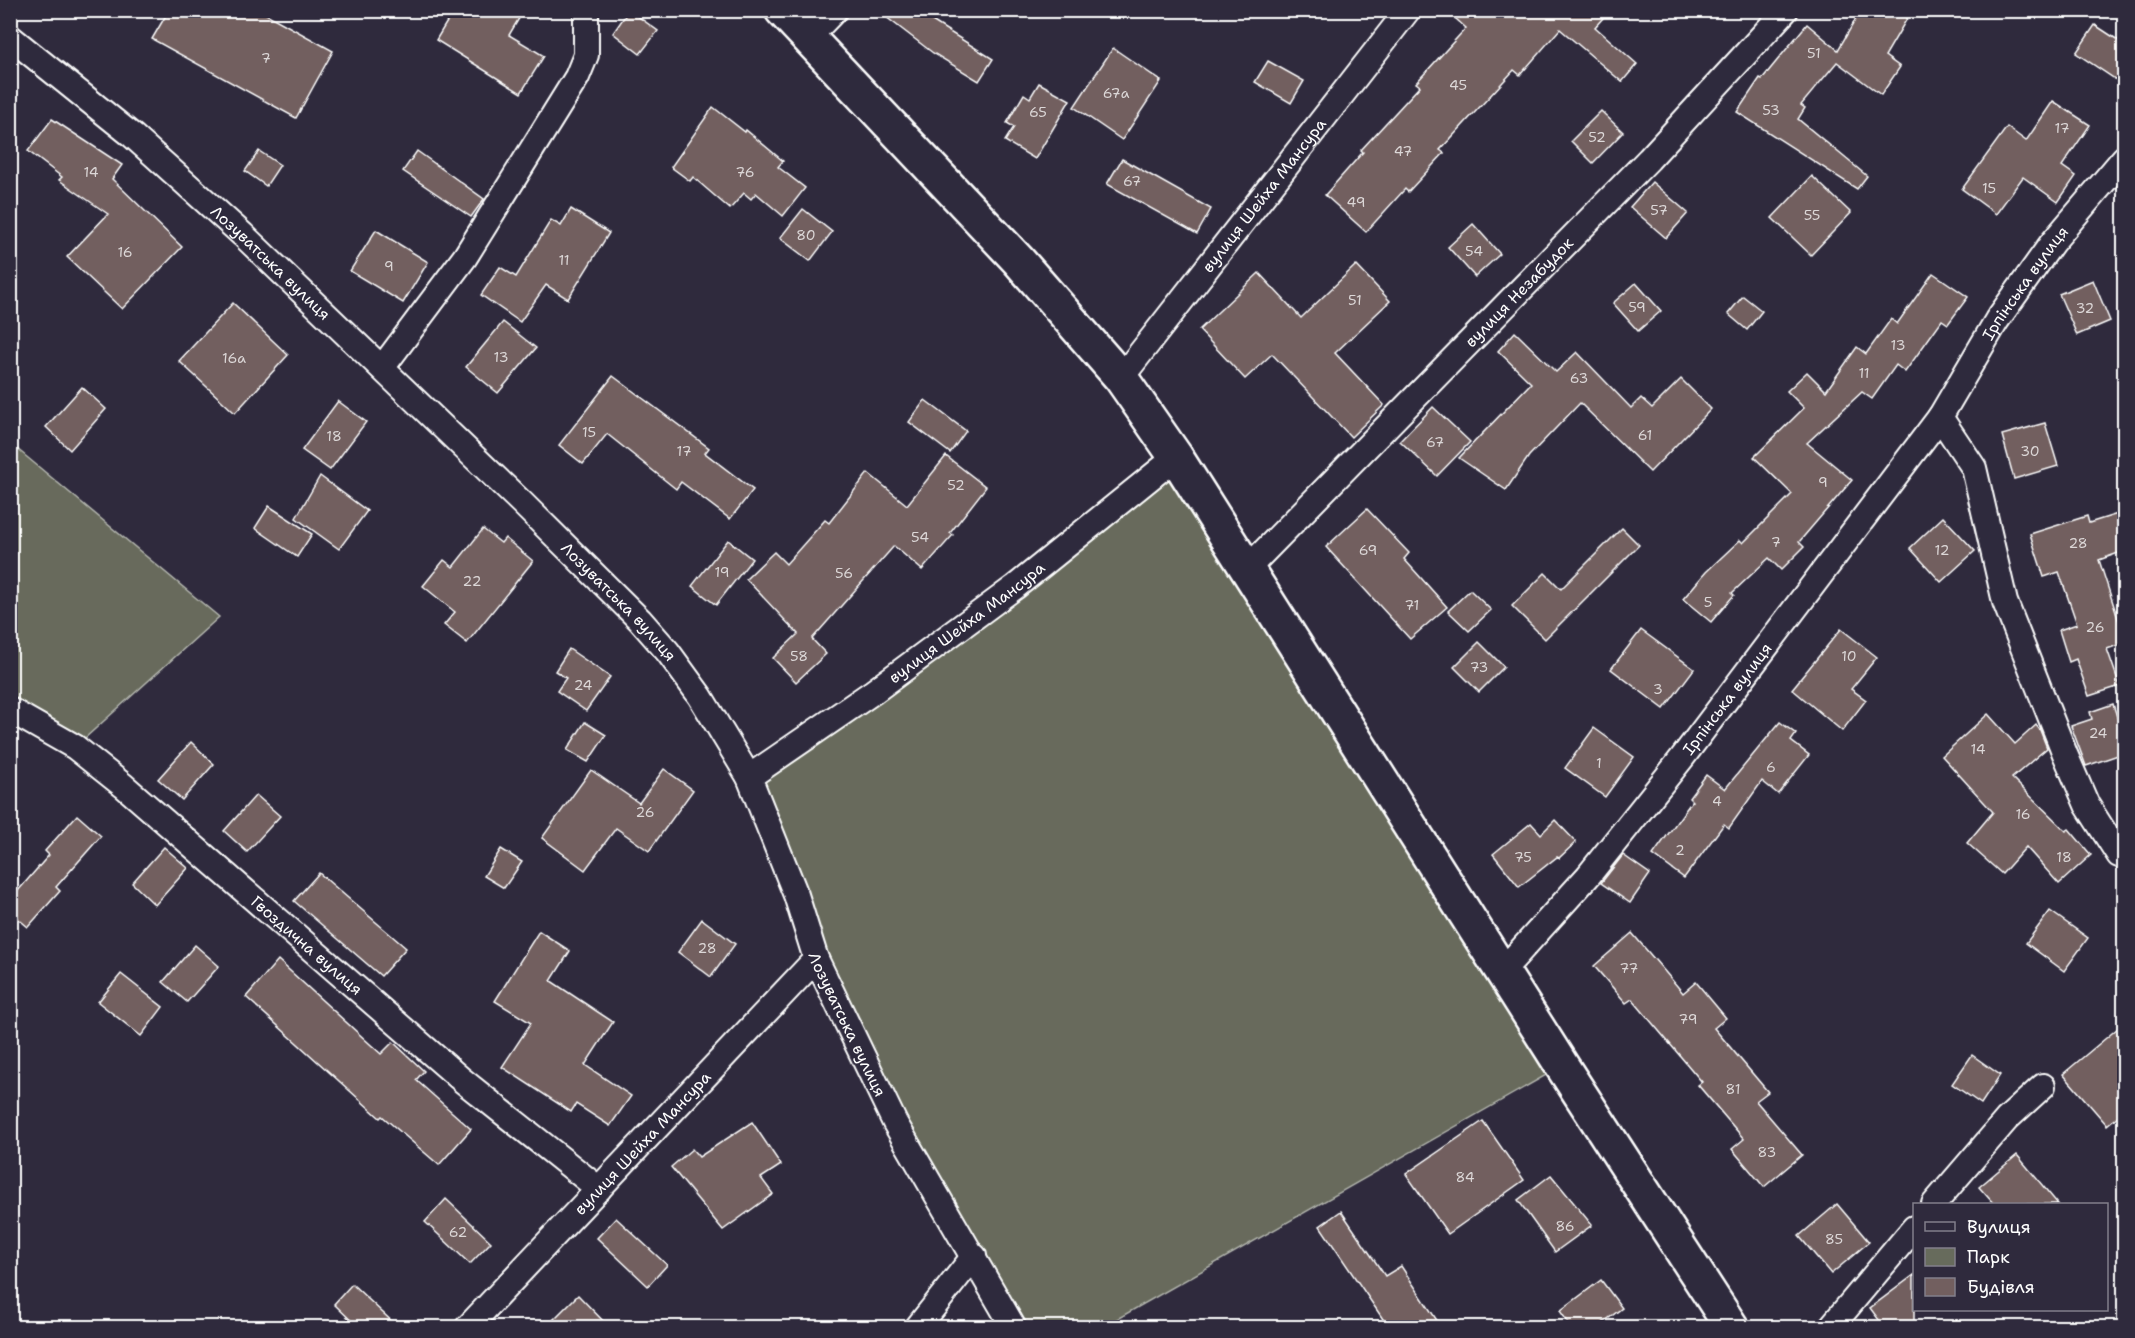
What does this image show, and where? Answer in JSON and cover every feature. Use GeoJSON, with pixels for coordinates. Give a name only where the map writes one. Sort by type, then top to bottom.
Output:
{"type":"FeatureCollection","features":[{"type":"Feature","properties":{"kind":"main road"},"geometry":{"type":"LineString","coordinates":[[782,10],[1018,260],[1121,378],[1176,457],[1732,1328]]}},
{"type":"Feature","properties":{"kind":"street"},"geometry":{"type":"LineString","coordinates":[[382,368],[465,257],[577,77],[585,55],[586,10]]}},
{"type":"Feature","properties":{"kind":"street"},"geometry":{"type":"LineString","coordinates":[[807,39],[835,10]]}},
{"type":"Feature","properties":{"kind":"street","name":"вулиця Шейха Мансура"},"geometry":{"type":"LineString","coordinates":[[1121,378],[1408,10]]}},
{"type":"Feature","properties":{"kind":"street","name":"вулиця Незабудок"},"geometry":{"type":"LineString","coordinates":[[1247,569],[1649,159],[1786,10]]}},
{"type":"Feature","properties":{"kind":"street","name":"Лозуватська вулиця"},"geometry":{"type":"LineString","coordinates":[[10,37],[133,136],[382,368],[640,620],[668,651],[700,696],[749,777],[796,895],[816,959],[895,1122],[1014,1328]]}},
{"type":"Feature","properties":{"kind":"street","name":"Ірпінська вулиця"},"geometry":{"type":"LineString","coordinates":[[1503,970],[1588,876],[1682,758],[1940,417],[1997,320],[2052,243],[2124,158]]}},
{"type":"Feature","properties":{"kind":"street"},"geometry":{"type":"LineString","coordinates":[[1940,417],[1974,468],[2005,602],[2087,805],[2119,855]]}},
{"type":"Feature","properties":{"kind":"street","name":"вулиця Шейха Мансура"},"geometry":{"type":"LineString","coordinates":[[749,777],[873,692],[1015,586],[1176,457]]}},
{"type":"Feature","properties":{"kind":"street","name":"Гвоздична вулиця"},"geometry":{"type":"LineString","coordinates":[[10,710],[75,747],[124,786],[462,1080],[599,1189]]}},
{"type":"Feature","properties":{"kind":"street","name":"вулиця Шейха Мансура"},"geometry":{"type":"LineString","coordinates":[[467,1328],[816,959]]}},
{"type":"Feature","properties":{"kind":"street"},"geometry":{"type":"LineString","coordinates":[[1935,1203],[2007,1119],[2043,1086]]}},
{"type":"Feature","properties":{"kind":"street"},"geometry":{"type":"LineString","coordinates":[[1830,1328],[1913,1229]]}},
{"type":"Feature","properties":{"kind":"street"},"geometry":{"type":"LineString","coordinates":[[916,1328],[974,1256]]}},
{"type":"Feature","properties":{"kind":"green space"},"geometry":{"type":"Polygon","coordinates":[[[10,443],[219,617],[75,747],[11,710],[10,443]]]}},
{"type":"Feature","properties":{"kind":"green space"},"geometry":{"type":"Polygon","coordinates":[[[1176,457],[1562,1066],[1103,1327],[1014,1327],[895,1123],[749,777],[1176,457]]]}},
{"type":"Feature","properties":{"kind":"building"},"geometry":{"type":"Polygon","coordinates":[[[169,10],[259,10],[333,51],[296,118],[152,39],[169,10]]]}},
{"type":"Feature","properties":{"kind":"building"},"geometry":{"type":"Polygon","coordinates":[[[454,10],[524,10],[509,35],[544,56],[521,93],[436,40],[454,10]]]}},
{"type":"Feature","properties":{"kind":"building"},"geometry":{"type":"Polygon","coordinates":[[[629,10],[658,31],[640,54],[613,33],[629,10]]]}},
{"type":"Feature","properties":{"kind":"building"},"geometry":{"type":"Polygon","coordinates":[[[877,10],[941,10],[932,21],[993,59],[979,81],[933,53],[877,10]]]}},
{"type":"Feature","properties":{"kind":"building"},"geometry":{"type":"Polygon","coordinates":[[[1446,10],[1610,10],[1595,27],[1637,64],[1622,82],[1560,29],[1520,75],[1514,70],[1440,150],[1444,153],[1408,192],[1405,189],[1366,232],[1325,195],[1363,152],[1361,150],[1420,86],[1416,83],[1466,28],[1446,10]]]}},
{"type":"Feature","properties":{"kind":"building"},"geometry":{"type":"Polygon","coordinates":[[[1861,10],[1912,10],[1885,56],[1900,67],[1881,95],[1837,62],[1801,105],[1805,108],[1798,119],[1867,176],[1857,189],[1737,112],[1760,78],[1762,79],[1807,24],[1838,50],[1861,10]]]}},
{"type":"Feature","properties":{"kind":"building"},"geometry":{"type":"Polygon","coordinates":[[[2095,25],[2124,44],[2124,85],[2076,53],[2095,25]]]}},
{"type":"Feature","properties":{"kind":"building"},"geometry":{"type":"Polygon","coordinates":[[[1113,48],[1161,81],[1122,140],[1074,107],[1113,48]]]}},
{"type":"Feature","properties":{"kind":"building"},"geometry":{"type":"Polygon","coordinates":[[[1268,61],[1304,81],[1291,103],[1255,82],[1268,61]]]}},
{"type":"Feature","properties":{"kind":"building"},"geometry":{"type":"Polygon","coordinates":[[[1039,83],[1070,100],[1035,159],[1005,141],[1014,127],[1007,123],[1024,94],[1030,98],[1039,83]]]}},
{"type":"Feature","properties":{"kind":"building"},"geometry":{"type":"Polygon","coordinates":[[[2053,101],[2090,125],[2062,166],[2076,176],[2058,202],[2023,177],[1996,214],[1962,189],[2007,127],[2026,141],[2053,101]]]}},
{"type":"Feature","properties":{"kind":"building"},"geometry":{"type":"Polygon","coordinates":[[[713,107],[745,132],[746,130],[783,161],[778,167],[805,188],[783,216],[756,193],[751,199],[744,193],[730,209],[693,177],[690,181],[671,167],[713,107]]]}},
{"type":"Feature","properties":{"kind":"building"},"geometry":{"type":"Polygon","coordinates":[[[1601,111],[1623,132],[1593,163],[1571,141],[1601,111]]]}},
{"type":"Feature","properties":{"kind":"building"},"geometry":{"type":"Polygon","coordinates":[[[52,119],[122,165],[112,179],[182,247],[122,309],[67,257],[108,214],[59,180],[62,177],[28,151],[52,119]]]}},
{"type":"Feature","properties":{"kind":"building"},"geometry":{"type":"Polygon","coordinates":[[[259,151],[280,165],[266,186],[245,171],[259,151]]]}},
{"type":"Feature","properties":{"kind":"building"},"geometry":{"type":"Polygon","coordinates":[[[417,151],[484,199],[471,217],[403,171],[417,151]]]}},
{"type":"Feature","properties":{"kind":"building"},"geometry":{"type":"Polygon","coordinates":[[[1122,159],[1211,209],[1197,234],[1107,184],[1122,159]]]}},
{"type":"Feature","properties":{"kind":"building"},"geometry":{"type":"Polygon","coordinates":[[[1812,176],[1851,213],[1811,255],[1772,218],[1812,176]]]}},
{"type":"Feature","properties":{"kind":"building"},"geometry":{"type":"Polygon","coordinates":[[[1652,182],[1688,213],[1666,238],[1630,207],[1652,182]]]}},
{"type":"Feature","properties":{"kind":"building"},"geometry":{"type":"Polygon","coordinates":[[[571,209],[609,233],[568,299],[546,285],[520,322],[481,295],[500,267],[516,277],[551,220],[561,226],[571,209]]]}},
{"type":"Feature","properties":{"kind":"building"},"geometry":{"type":"Polygon","coordinates":[[[803,209],[832,232],[810,261],[780,238],[803,209]]]}},
{"type":"Feature","properties":{"kind":"building"},"geometry":{"type":"Polygon","coordinates":[[[1473,224],[1500,254],[1475,277],[1448,247],[1473,224]]]}},
{"type":"Feature","properties":{"kind":"building"},"geometry":{"type":"Polygon","coordinates":[[[376,230],[428,262],[403,303],[350,271],[376,230]]]}},
{"type":"Feature","properties":{"kind":"building"},"geometry":{"type":"Polygon","coordinates":[[[1356,265],[1390,301],[1335,353],[1384,405],[1351,437],[1272,354],[1245,379],[1199,330],[1259,273],[1301,318],[1356,265]]]}},
{"type":"Feature","properties":{"kind":"building"},"geometry":{"type":"Polygon","coordinates":[[[1933,273],[1968,297],[1948,324],[1942,320],[1905,372],[1896,365],[1872,399],[1862,392],[1807,443],[1852,480],[1799,542],[1804,547],[1781,570],[1769,558],[1732,593],[1734,595],[1711,622],[1683,599],[1706,572],[1740,540],[1743,543],[1792,494],[1754,457],[1804,408],[1787,391],[1807,372],[1826,391],[1857,347],[1866,354],[1891,319],[1897,324],[1933,273]]]}},
{"type":"Feature","properties":{"kind":"building"},"geometry":{"type":"Polygon","coordinates":[[[2093,280],[2110,321],[2077,335],[2059,294],[2093,280]]]}},
{"type":"Feature","properties":{"kind":"building"},"geometry":{"type":"Polygon","coordinates":[[[1636,283],[1661,311],[1638,331],[1613,303],[1636,283]]]}},
{"type":"Feature","properties":{"kind":"building"},"geometry":{"type":"Polygon","coordinates":[[[1743,296],[1762,311],[1747,330],[1728,314],[1743,296]]]}},
{"type":"Feature","properties":{"kind":"building"},"geometry":{"type":"Polygon","coordinates":[[[233,303],[288,355],[235,413],[179,361],[233,303]]]}},
{"type":"Feature","properties":{"kind":"building"},"geometry":{"type":"Polygon","coordinates":[[[503,322],[536,348],[498,393],[466,367],[503,322]]]}},
{"type":"Feature","properties":{"kind":"building"},"geometry":{"type":"Polygon","coordinates":[[[1515,332],[1556,372],[1577,352],[1631,408],[1641,398],[1652,408],[1681,379],[1711,409],[1650,472],[1580,403],[1529,456],[1506,490],[1459,458],[1531,383],[1498,351],[1515,332]]]}},
{"type":"Feature","properties":{"kind":"building"},"geometry":{"type":"Polygon","coordinates":[[[613,376],[709,448],[705,453],[753,490],[730,519],[681,482],[676,489],[607,434],[583,464],[559,445],[613,376]]]}},
{"type":"Feature","properties":{"kind":"building"},"geometry":{"type":"Polygon","coordinates":[[[82,387],[106,409],[70,450],[46,427],[82,387]]]}},
{"type":"Feature","properties":{"kind":"building"},"geometry":{"type":"Polygon","coordinates":[[[925,400],[966,431],[950,453],[909,422],[925,400]]]}},
{"type":"Feature","properties":{"kind":"building"},"geometry":{"type":"Polygon","coordinates":[[[338,401],[366,422],[330,470],[302,450],[338,401]]]}},
{"type":"Feature","properties":{"kind":"building"},"geometry":{"type":"Polygon","coordinates":[[[1433,407],[1470,442],[1437,476],[1400,441],[1433,407]]]}},
{"type":"Feature","properties":{"kind":"building"},"geometry":{"type":"Polygon","coordinates":[[[2045,423],[2058,466],[2014,479],[2002,435],[2045,423]]]}},
{"type":"Feature","properties":{"kind":"building"},"geometry":{"type":"Polygon","coordinates":[[[946,456],[986,487],[950,533],[953,535],[922,570],[894,546],[812,639],[826,654],[796,682],[773,658],[798,634],[746,579],[774,552],[786,564],[825,520],[829,523],[868,473],[907,505],[946,456]]]}},
{"type":"Feature","properties":{"kind":"building"},"geometry":{"type":"Polygon","coordinates":[[[320,476],[367,511],[339,549],[296,518],[320,476]]]}},
{"type":"Feature","properties":{"kind":"building"},"geometry":{"type":"Polygon","coordinates":[[[269,506],[312,534],[297,557],[255,528],[269,506]]]}},
{"type":"Feature","properties":{"kind":"building"},"geometry":{"type":"Polygon","coordinates":[[[1367,509],[1409,553],[1404,559],[1447,607],[1410,639],[1326,547],[1367,509]]]}},
{"type":"Feature","properties":{"kind":"building"},"geometry":{"type":"Polygon","coordinates":[[[2124,512],[2124,551],[2099,560],[2124,637],[2124,643],[2107,649],[2120,686],[2089,696],[2076,659],[2069,662],[2059,630],[2077,624],[2059,572],[2044,577],[2030,534],[2087,516],[2089,523],[2124,512]]]}},
{"type":"Feature","properties":{"kind":"building"},"geometry":{"type":"Polygon","coordinates":[[[1943,517],[1975,551],[1941,582],[1910,548],[1943,517]]]}},
{"type":"Feature","properties":{"kind":"building"},"geometry":{"type":"Polygon","coordinates":[[[1622,528],[1639,545],[1545,639],[1512,606],[1545,573],[1561,589],[1622,528]]]}},
{"type":"Feature","properties":{"kind":"building"},"geometry":{"type":"Polygon","coordinates":[[[483,529],[501,543],[505,538],[533,561],[467,643],[444,625],[455,612],[423,586],[444,560],[453,567],[483,529]]]}},
{"type":"Feature","properties":{"kind":"building"},"geometry":{"type":"Polygon","coordinates":[[[728,540],[752,559],[716,605],[692,586],[728,540]]]}},
{"type":"Feature","properties":{"kind":"building"},"geometry":{"type":"Polygon","coordinates":[[[1470,590],[1491,610],[1469,631],[1448,611],[1470,590]]]}},
{"type":"Feature","properties":{"kind":"building"},"geometry":{"type":"Polygon","coordinates":[[[1841,629],[1877,657],[1851,689],[1866,700],[1842,731],[1792,689],[1841,629]]]}},
{"type":"Feature","properties":{"kind":"building"},"geometry":{"type":"Polygon","coordinates":[[[1641,630],[1694,669],[1664,709],[1611,669],[1641,630]]]}},
{"type":"Feature","properties":{"kind":"building"},"geometry":{"type":"Polygon","coordinates":[[[1479,642],[1504,667],[1479,692],[1454,667],[1479,642]]]}},
{"type":"Feature","properties":{"kind":"building"},"geometry":{"type":"Polygon","coordinates":[[[569,649],[610,677],[586,711],[557,691],[566,678],[555,671],[569,649]]]}},
{"type":"Feature","properties":{"kind":"building"},"geometry":{"type":"Polygon","coordinates":[[[2113,704],[2124,739],[2124,753],[2086,766],[2071,726],[2092,719],[2090,712],[2113,704]]]}},
{"type":"Feature","properties":{"kind":"building"},"geometry":{"type":"Polygon","coordinates":[[[1988,714],[2015,744],[2036,725],[2040,730],[2047,748],[2012,778],[2066,831],[2069,829],[2091,855],[2059,884],[2026,847],[2002,874],[1967,843],[1993,812],[1942,756],[1988,714]]]}},
{"type":"Feature","properties":{"kind":"building"},"geometry":{"type":"Polygon","coordinates":[[[585,722],[606,735],[588,762],[567,750],[585,722]]]}},
{"type":"Feature","properties":{"kind":"building"},"geometry":{"type":"Polygon","coordinates":[[[1780,722],[1796,734],[1791,741],[1809,755],[1778,794],[1762,781],[1729,828],[1724,824],[1684,878],[1653,855],[1692,801],[1689,798],[1706,775],[1725,789],[1780,722]]]}},
{"type":"Feature","properties":{"kind":"building"},"geometry":{"type":"Polygon","coordinates":[[[1594,728],[1634,757],[1605,797],[1565,768],[1594,728]]]}},
{"type":"Feature","properties":{"kind":"building"},"geometry":{"type":"Polygon","coordinates":[[[191,742],[214,764],[182,800],[158,779],[191,742]]]}},
{"type":"Feature","properties":{"kind":"building"},"geometry":{"type":"Polygon","coordinates":[[[664,769],[693,790],[649,851],[616,828],[585,870],[542,838],[591,770],[639,803],[664,769]]]}},
{"type":"Feature","properties":{"kind":"building"},"geometry":{"type":"Polygon","coordinates":[[[256,795],[280,816],[247,852],[224,831],[256,795]]]}},
{"type":"Feature","properties":{"kind":"building"},"geometry":{"type":"Polygon","coordinates":[[[77,815],[101,836],[56,887],[60,891],[28,927],[10,912],[10,900],[49,855],[45,851],[77,815]]]}},
{"type":"Feature","properties":{"kind":"building"},"geometry":{"type":"Polygon","coordinates":[[[1555,820],[1576,842],[1559,858],[1557,857],[1519,887],[1493,854],[1531,823],[1541,834],[1555,820]]]}},
{"type":"Feature","properties":{"kind":"building"},"geometry":{"type":"Polygon","coordinates":[[[164,847],[188,868],[155,905],[132,883],[164,847]]]}},
{"type":"Feature","properties":{"kind":"building"},"geometry":{"type":"Polygon","coordinates":[[[501,849],[522,862],[504,888],[484,876],[501,849]]]}},
{"type":"Feature","properties":{"kind":"building"},"geometry":{"type":"Polygon","coordinates":[[[1623,855],[1650,874],[1630,903],[1601,883],[1623,855]]]}},
{"type":"Feature","properties":{"kind":"building"},"geometry":{"type":"Polygon","coordinates":[[[319,873],[406,948],[381,976],[294,901],[319,873]]]}},
{"type":"Feature","properties":{"kind":"building"},"geometry":{"type":"Polygon","coordinates":[[[2050,911],[2088,938],[2064,971],[2026,943],[2050,911]]]}},
{"type":"Feature","properties":{"kind":"building"},"geometry":{"type":"Polygon","coordinates":[[[702,919],[735,944],[711,977],[678,952],[702,919]]]}},
{"type":"Feature","properties":{"kind":"building"},"geometry":{"type":"Polygon","coordinates":[[[539,931],[570,951],[551,981],[613,1022],[585,1065],[631,1096],[610,1126],[576,1104],[571,1112],[502,1067],[531,1023],[495,1001],[539,931]]]}},
{"type":"Feature","properties":{"kind":"building"},"geometry":{"type":"Polygon","coordinates":[[[1632,933],[1683,993],[1696,982],[1726,1018],[1714,1028],[1768,1092],[1756,1101],[1802,1155],[1764,1187],[1732,1149],[1744,1139],[1698,1085],[1702,1082],[1632,999],[1626,1003],[1594,966],[1632,933]]]}},
{"type":"Feature","properties":{"kind":"building"},"geometry":{"type":"Polygon","coordinates":[[[195,945],[219,966],[187,1002],[163,982],[195,945]]]}},
{"type":"Feature","properties":{"kind":"building"},"geometry":{"type":"Polygon","coordinates":[[[278,960],[381,1054],[393,1042],[424,1071],[416,1080],[471,1129],[439,1165],[382,1116],[380,1118],[246,997],[278,960]]]}},
{"type":"Feature","properties":{"kind":"building"},"geometry":{"type":"Polygon","coordinates":[[[121,974],[163,1007],[141,1036],[98,1002],[121,974]]]}},
{"type":"Feature","properties":{"kind":"building"},"geometry":{"type":"Polygon","coordinates":[[[2124,1023],[2124,1111],[2107,1125],[2063,1074],[2124,1023]]]}},
{"type":"Feature","properties":{"kind":"building"},"geometry":{"type":"Polygon","coordinates":[[[1972,1055],[2000,1075],[1981,1104],[1952,1084],[1972,1055]]]}},
{"type":"Feature","properties":{"kind":"building"},"geometry":{"type":"Polygon","coordinates":[[[1483,1121],[1524,1180],[1448,1234],[1406,1174],[1483,1121]]]}},
{"type":"Feature","properties":{"kind":"building"},"geometry":{"type":"Polygon","coordinates":[[[752,1122],[781,1165],[761,1178],[773,1194],[723,1230],[671,1167],[692,1149],[699,1157],[752,1122]]]}},
{"type":"Feature","properties":{"kind":"building"},"geometry":{"type":"Polygon","coordinates":[[[2017,1155],[2057,1203],[1993,1203],[1979,1187],[2017,1155]]]}},
{"type":"Feature","properties":{"kind":"building"},"geometry":{"type":"Polygon","coordinates":[[[1551,1175],[1592,1225],[1555,1252],[1518,1200],[1551,1175]]]}},
{"type":"Feature","properties":{"kind":"building"},"geometry":{"type":"Polygon","coordinates":[[[446,1199],[491,1242],[470,1264],[425,1222],[446,1199]]]}},
{"type":"Feature","properties":{"kind":"building"},"geometry":{"type":"Polygon","coordinates":[[[1837,1204],[1869,1242],[1831,1274],[1799,1236],[1837,1204]]]}},
{"type":"Feature","properties":{"kind":"building"},"geometry":{"type":"Polygon","coordinates":[[[1341,1211],[1385,1276],[1401,1266],[1442,1328],[1389,1328],[1320,1226],[1341,1211]]]}},
{"type":"Feature","properties":{"kind":"building"},"geometry":{"type":"Polygon","coordinates":[[[616,1218],[667,1265],[648,1286],[597,1238],[616,1218]]]}},
{"type":"Feature","properties":{"kind":"building"},"geometry":{"type":"Polygon","coordinates":[[[1913,1276],[1914,1328],[1885,1328],[1870,1308],[1913,1276]]]}},
{"type":"Feature","properties":{"kind":"building"},"geometry":{"type":"Polygon","coordinates":[[[1601,1280],[1622,1308],[1596,1328],[1572,1328],[1560,1311],[1601,1280]]]}},
{"type":"Feature","properties":{"kind":"building"},"geometry":{"type":"Polygon","coordinates":[[[352,1284],[399,1328],[359,1328],[334,1304],[352,1284]]]}},
{"type":"Feature","properties":{"kind":"building"},"geometry":{"type":"Polygon","coordinates":[[[578,1295],[610,1328],[545,1328],[578,1295]]]}}]}
